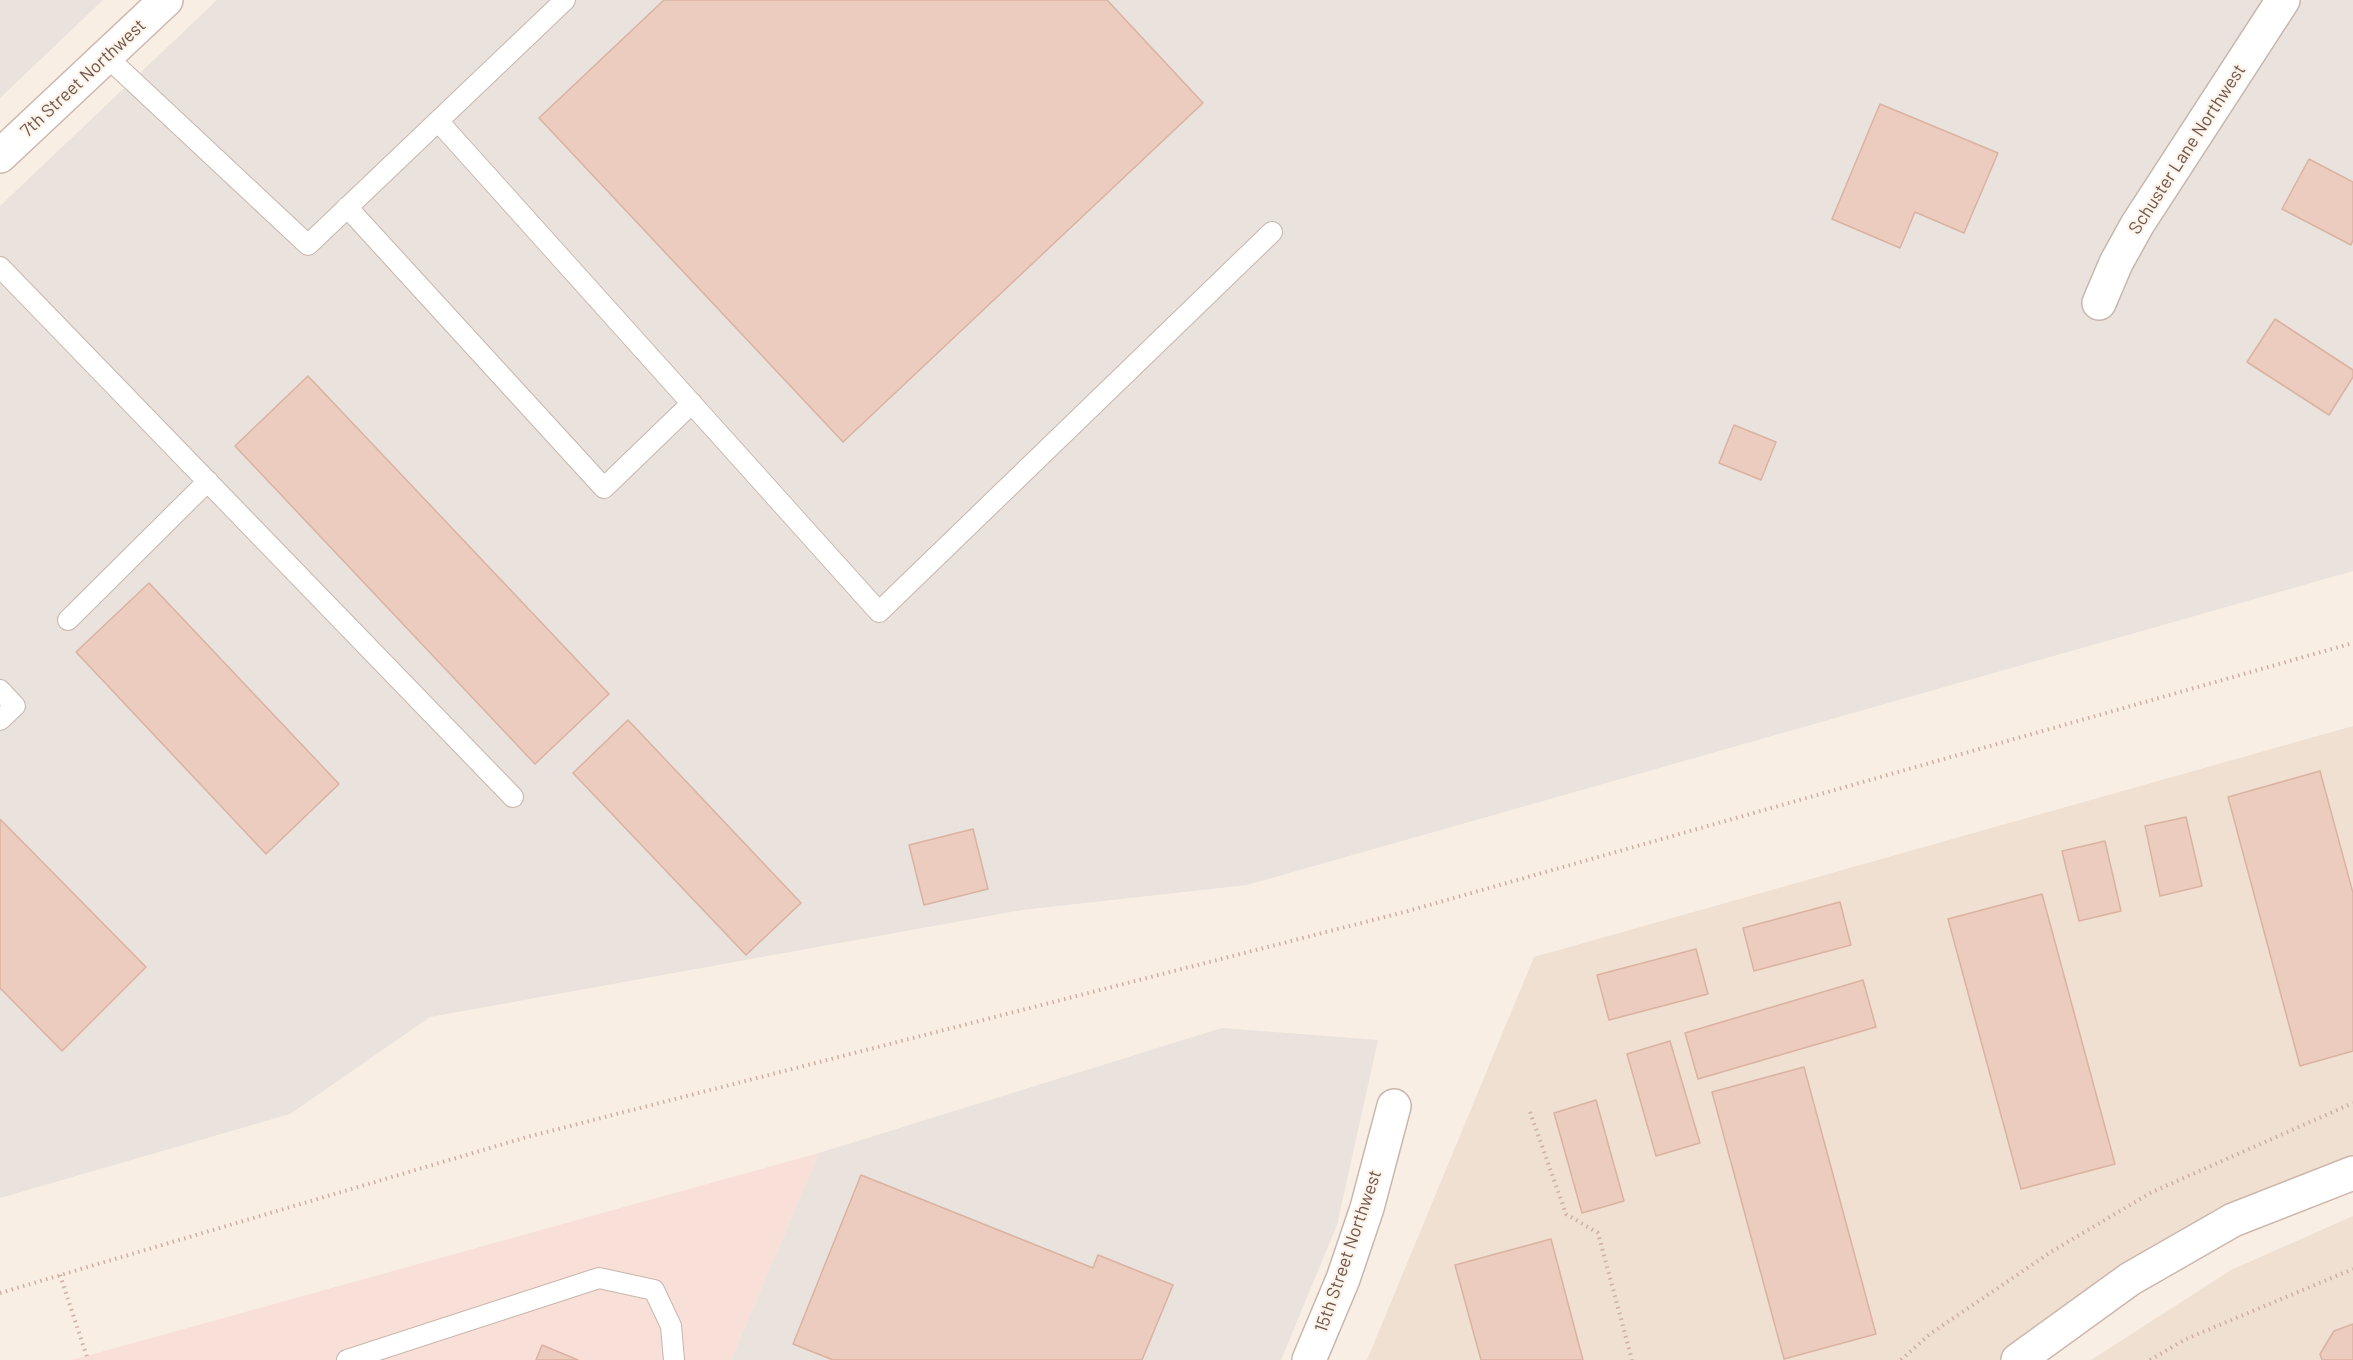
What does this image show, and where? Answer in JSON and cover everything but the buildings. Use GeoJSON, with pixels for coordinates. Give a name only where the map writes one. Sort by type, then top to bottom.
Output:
{"type":"FeatureCollection","features":[{"type":"Feature","properties":{"kind":"street","name":"7th Street Northwest"},"geometry":{"type":"LineString","coordinates":[[0,156],[166,0]]}},
{"type":"Feature","properties":{"kind":"street","name":"Schuster Lane Northwest"},"geometry":{"type":"LineString","coordinates":[[2099,303],[2116,263],[2137,225],[2283,0]]}},
{"type":"Feature","properties":{"kind":"street","name":"15th Street Northwest"},"geometry":{"type":"LineString","coordinates":[[1309,1360],[1343,1279],[1367,1208],[1394,1106]]}},
{"type":"Feature","properties":{"kind":"street"},"geometry":{"type":"LineString","coordinates":[[2018,1360],[2130,1279],[2233,1220],[2353,1173]]}},
{"type":"Feature","properties":{"kind":"lane"},"geometry":{"type":"LineString","coordinates":[[106,56],[308,245],[565,0]]}},
{"type":"Feature","properties":{"kind":"lane"},"geometry":{"type":"LineString","coordinates":[[438,121],[879,612],[1272,232]]}},
{"type":"Feature","properties":{"kind":"lane"},"geometry":{"type":"LineString","coordinates":[[347,207],[604,488],[692,403]]}},
{"type":"Feature","properties":{"kind":"lane"},"geometry":{"type":"LineString","coordinates":[[0,267],[513,797]]}},
{"type":"Feature","properties":{"kind":"lane"},"geometry":{"type":"LineString","coordinates":[[68,620],[208,482]]}},
{"type":"Feature","properties":{"kind":"lane"},"geometry":{"type":"LineString","coordinates":[[0,690],[15,706],[0,720]]}},
{"type":"Feature","properties":{"kind":"lane"},"geometry":{"type":"LineString","coordinates":[[347,1360],[599,1278],[654,1290],[671,1326],[674,1360]]}},
{"type":"Feature","properties":{"kind":"path"},"geometry":{"type":"LineString","coordinates":[[0,1293],[527,1137],[1408,911],[2353,643]]}},
{"type":"Feature","properties":{"kind":"path"},"geometry":{"type":"LineString","coordinates":[[1901,1360],[1930,1334],[2051,1252],[2152,1192],[2353,1103]]}},
{"type":"Feature","properties":{"kind":"path"},"geometry":{"type":"LineString","coordinates":[[1530,1112],[1566,1214],[1598,1233],[1632,1360]]}},
{"type":"Feature","properties":{"kind":"path"},"geometry":{"type":"LineString","coordinates":[[2150,1360],[2186,1339],[2353,1269]]}},
{"type":"Feature","properties":{"kind":"path"},"geometry":{"type":"LineString","coordinates":[[60,1275],[88,1360]]}},
{"type":"Feature","properties":{"kind":"shaded area"},"geometry":{"type":"Polygon","coordinates":[[[0,0],[103,0],[0,98],[0,0]]]}},
{"type":"Feature","properties":{"kind":"shaded area"},"geometry":{"type":"Polygon","coordinates":[[[217,0],[2353,0],[2353,571],[1247,885],[1022,910],[430,1017],[290,1114],[0,1198],[0,206],[217,0]]]}},
{"type":"Feature","properties":{"kind":"shaded area"},"geometry":{"type":"Polygon","coordinates":[[[2353,726],[2353,1173],[2291,1195],[2018,1360],[1367,1360],[1534,957],[2353,726]]]}},
{"type":"Feature","properties":{"kind":"shaded area"},"geometry":{"type":"Polygon","coordinates":[[[1222,1028],[1378,1040],[1337,1225],[1281,1360],[731,1360],[819,1153],[1222,1028]]]}},
{"type":"Feature","properties":{"kind":"shaded area"},"geometry":{"type":"Polygon","coordinates":[[[819,1153],[731,1360],[72,1360],[819,1153]]]}},
{"type":"Feature","properties":{"kind":"shaded area"},"geometry":{"type":"Polygon","coordinates":[[[2353,1216],[2353,1360],[2091,1360],[2231,1270],[2353,1216]]]}}]}
